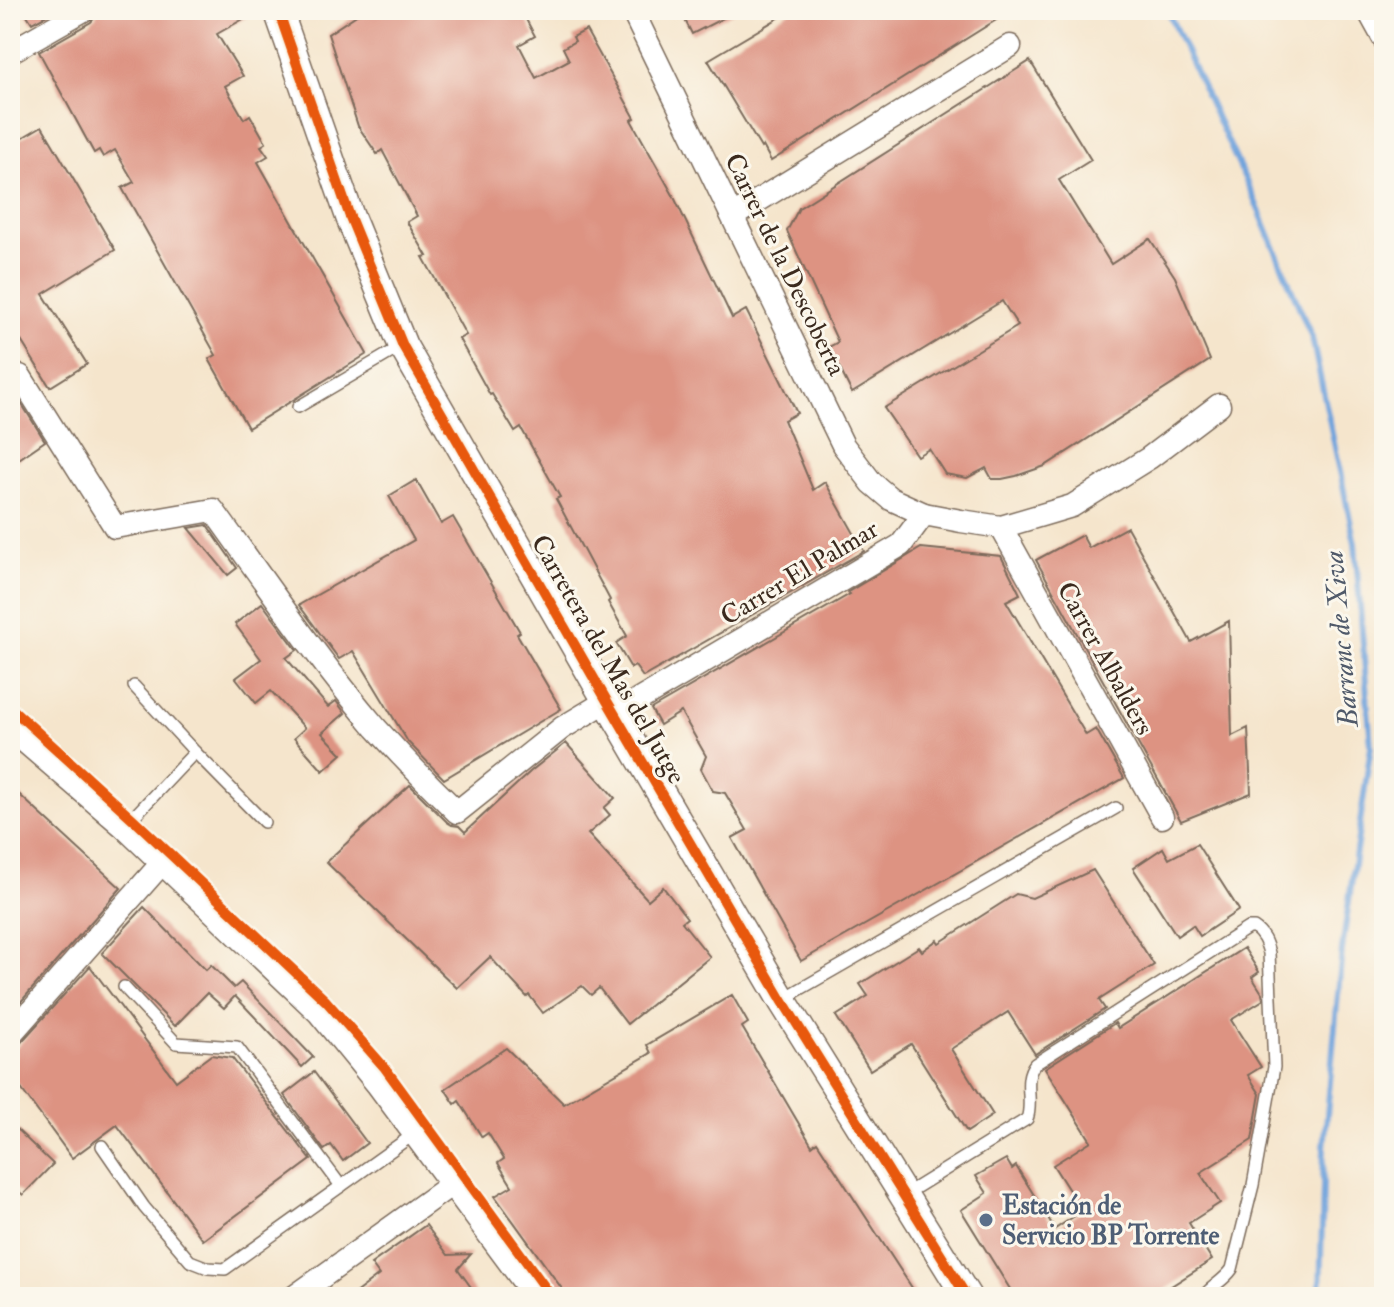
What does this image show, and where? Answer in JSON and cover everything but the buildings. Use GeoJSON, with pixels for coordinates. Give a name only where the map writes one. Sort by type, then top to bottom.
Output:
{"type":"FeatureCollection","features":[{"type":"Feature","properties":{"kind":"street"},"geometry":{"type":"LineString","coordinates":[[10,52],[84,10]]}},
{"type":"Feature","properties":{"kind":"street","name":"Carretera del Mas del Jutge"},"geometry":{"type":"LineString","coordinates":[[278,10],[350,217],[403,346],[782,1000],[967,1297]]}},
{"type":"Feature","properties":{"kind":"street","name":"Carrer de la Descoberta"},"geometry":{"type":"LineString","coordinates":[[632,10],[843,445],[872,483],[891,499],[924,514]]}},
{"type":"Feature","properties":{"kind":"street"},"geometry":{"type":"LineString","coordinates":[[1368,10],[1384,39]]}},
{"type":"Feature","properties":{"kind":"street"},"geometry":{"type":"LineString","coordinates":[[733,216],[1010,46]]}},
{"type":"Feature","properties":{"kind":"street","name":"Carrer El Palmar"},"geometry":{"type":"LineString","coordinates":[[10,383],[20,376],[115,527],[213,510],[321,660],[375,727],[457,812],[562,728],[611,707],[901,545],[924,514]]}},
{"type":"Feature","properties":{"kind":"street"},"geometry":{"type":"LineString","coordinates":[[924,514],[1001,527],[1072,506],[1149,458],[1219,405]]}},
{"type":"Feature","properties":{"kind":"street","name":"Carrer Albalders"},"geometry":{"type":"LineString","coordinates":[[1001,527],[1162,817]]}},
{"type":"Feature","properties":{"kind":"street"},"geometry":{"type":"LineString","coordinates":[[10,729],[124,827],[319,1013],[377,1084],[533,1295]]}},
{"type":"Feature","properties":{"kind":"street"},"geometry":{"type":"LineString","coordinates":[[10,1035],[162,863]]}},
{"type":"Feature","properties":{"kind":"street"},"geometry":{"type":"LineString","coordinates":[[294,1297],[452,1184]]}},
{"type":"Feature","properties":{"kind":"lane"},"geometry":{"type":"LineString","coordinates":[[298,407],[403,346]]}},
{"type":"Feature","properties":{"kind":"lane"},"geometry":{"type":"LineString","coordinates":[[134,686],[264,822]]}},
{"type":"Feature","properties":{"kind":"lane"},"geometry":{"type":"LineString","coordinates":[[124,827],[195,752]]}},
{"type":"Feature","properties":{"kind":"lane"},"geometry":{"type":"LineString","coordinates":[[782,1000],[1116,808]]}},
{"type":"Feature","properties":{"kind":"lane"},"geometry":{"type":"LineString","coordinates":[[904,1195],[1027,1119],[1030,1112],[1028,1076],[1035,1064],[1248,928],[1254,928],[1260,931],[1269,953],[1274,1067],[1253,1185],[1232,1269],[1203,1297]]}},
{"type":"Feature","properties":{"kind":"lane"},"geometry":{"type":"LineString","coordinates":[[124,987],[176,1043],[237,1047],[341,1186]]}},
{"type":"Feature","properties":{"kind":"lane"},"geometry":{"type":"LineString","coordinates":[[102,1146],[144,1207],[190,1261],[208,1268],[225,1269],[414,1134]]}},
{"type":"Feature","properties":{"kind":"waterway","name":"Barranc de Xiva"},"geometry":{"type":"LineString","coordinates":[[1167,10],[1253,196],[1312,338],[1355,543],[1371,746],[1342,950],[1324,1148],[1320,1297]]}},
{"type":"Feature","properties":{"kind":"cycle path"},"geometry":{"type":"LineString","coordinates":[[278,10],[350,217],[403,346],[782,1000],[967,1297]]}},
{"type":"Feature","properties":{"kind":"cycle path"},"geometry":{"type":"LineString","coordinates":[[10,707],[326,1001],[385,1068],[552,1297]]}},
{"type":"Feature","properties":{"kind":"place","name":"Estación de Servicio BP Torrente"},"geometry":{"type":"Point","coordinates":[986,1220]}}]}
